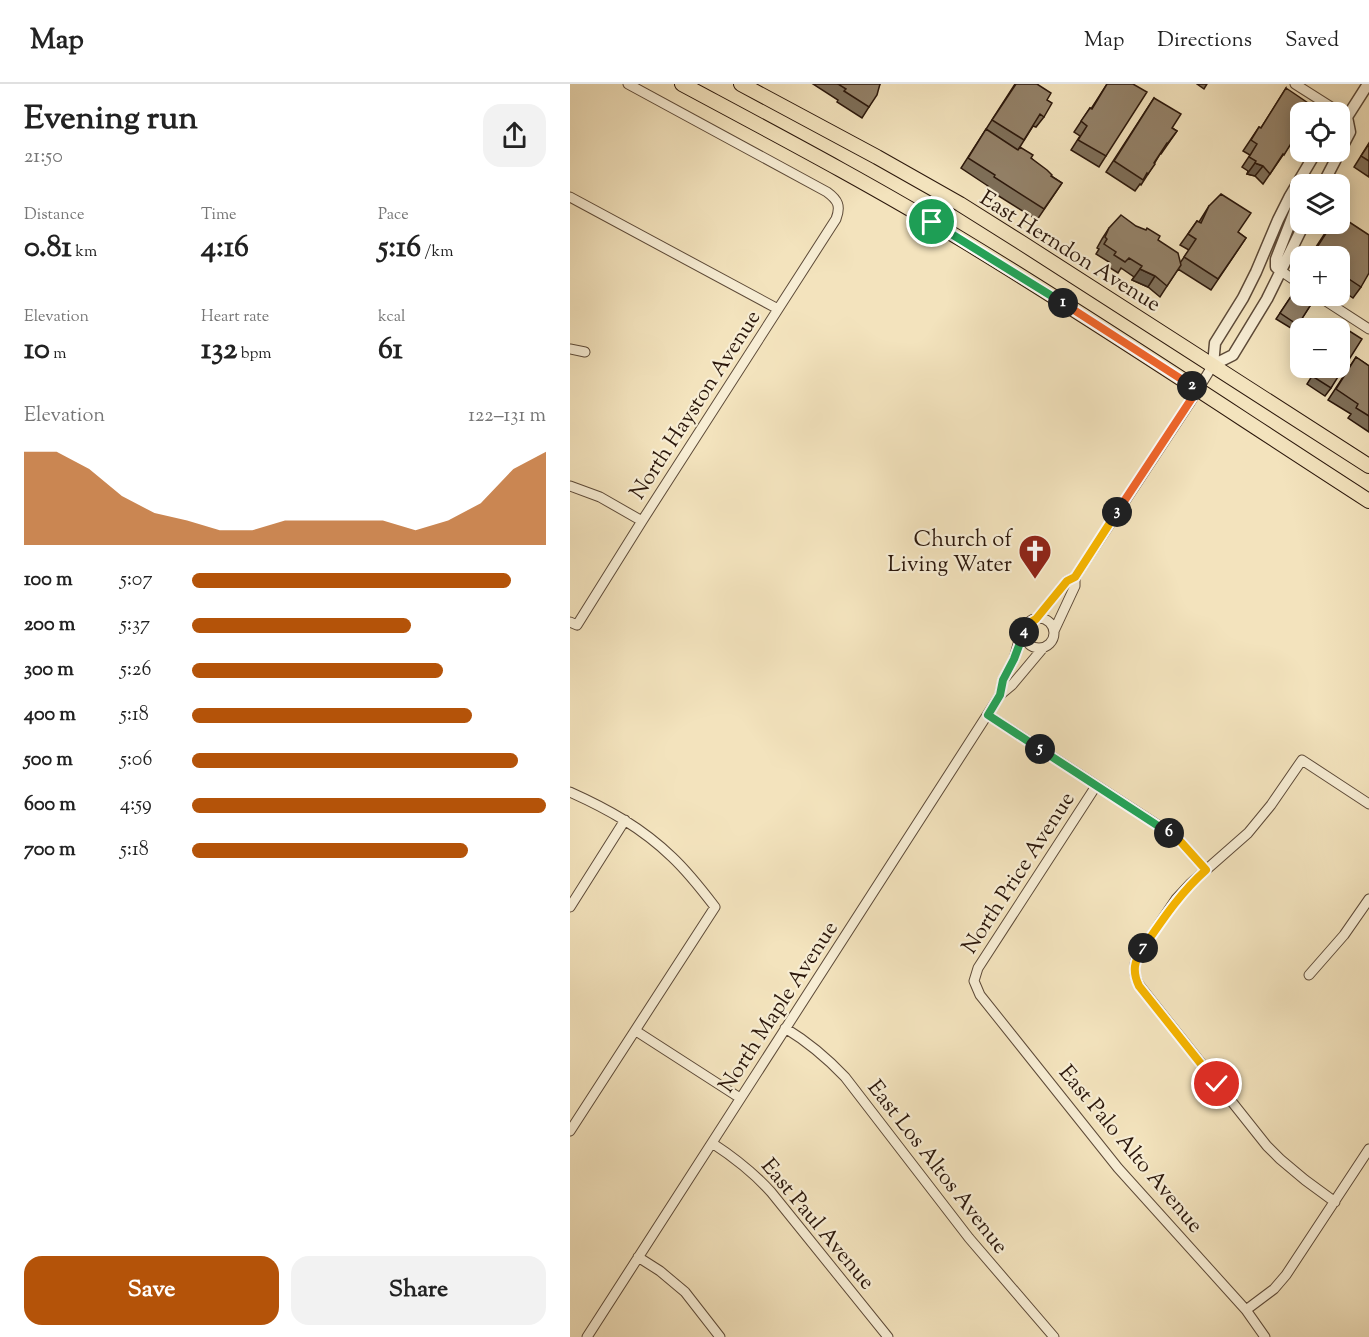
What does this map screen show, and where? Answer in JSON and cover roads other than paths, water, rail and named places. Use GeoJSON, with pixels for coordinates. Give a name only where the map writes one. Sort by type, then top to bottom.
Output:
{"type":"FeatureCollection","features":[{"type":"Feature","properties":{"kind":"main road"},"geometry":{"type":"LineString","coordinates":[[682,84],[867,184],[941,227],[1198,389],[1369,501]]}},
{"type":"Feature","properties":{"kind":"main road","name":"East Herndon Avenue"},"geometry":{"type":"LineString","coordinates":[[741,84],[960,204],[1369,466]]}},
{"type":"Feature","properties":{"kind":"street","name":"North Hayston Avenue"},"geometry":{"type":"LineString","coordinates":[[573,623],[642,521],[839,212],[839,204],[827,192],[628,84]]}},
{"type":"Feature","properties":{"kind":"street"},"geometry":{"type":"LineString","coordinates":[[1295,84],[1320,102]]}},
{"type":"Feature","properties":{"kind":"street"},"geometry":{"type":"LineString","coordinates":[[1350,109],[1368,84]]}},
{"type":"Feature","properties":{"kind":"street","name":"North Maple Avenue"},"geometry":{"type":"LineString","coordinates":[[1302,174],[1310,162]]}},
{"type":"Feature","properties":{"kind":"street"},"geometry":{"type":"LineString","coordinates":[[570,197],[778,309]]}},
{"type":"Feature","properties":{"kind":"street","name":"North Maple Avenue"},"geometry":{"type":"LineString","coordinates":[[1213,366],[1215,343],[1247,289],[1290,197]]}},
{"type":"Feature","properties":{"kind":"street"},"geometry":{"type":"LineString","coordinates":[[1290,223],[1275,264],[1290,277]]}},
{"type":"Feature","properties":{"kind":"street","name":"North Maple Avenue"},"geometry":{"type":"LineString","coordinates":[[1000,695],[1003,680],[1028,624],[1036,619],[1067,581],[1075,577],[1213,366],[1233,354],[1267,299],[1299,234]]}},
{"type":"Feature","properties":{"kind":"street"},"geometry":{"type":"LineString","coordinates":[[1333,306],[1369,329]]}},
{"type":"Feature","properties":{"kind":"street"},"geometry":{"type":"LineString","coordinates":[[570,349],[585,352]]}},
{"type":"Feature","properties":{"kind":"street"},"geometry":{"type":"LineString","coordinates":[[570,486],[600,497],[642,521]]}},
{"type":"Feature","properties":{"kind":"street","name":"North Maple Avenue"},"geometry":{"type":"LineString","coordinates":[[587,1337],[1000,695],[1012,685],[1042,648],[1053,640],[1054,631],[1075,586],[1075,577]]}},
{"type":"Feature","properties":{"kind":"street"},"geometry":{"type":"LineString","coordinates":[[1036,619],[1045,620],[1053,626],[1054,631]]}},
{"type":"Feature","properties":{"kind":"street"},"geometry":{"type":"LineString","coordinates":[[1024,633],[1030,645],[1042,648]]}},
{"type":"Feature","properties":{"kind":"street"},"geometry":{"type":"LineString","coordinates":[[988,715],[1171,834],[1206,870]]}},
{"type":"Feature","properties":{"kind":"street"},"geometry":{"type":"LineString","coordinates":[[1335,1202],[1293,1171],[1256,1133],[1139,986],[1134,964],[1166,914],[1190,884],[1248,833],[1271,805],[1302,760],[1369,804]]}},
{"type":"Feature","properties":{"kind":"street","name":"North Price Avenue"},"geometry":{"type":"LineString","coordinates":[[974,981],[978,968],[1096,786]]}},
{"type":"Feature","properties":{"kind":"street"},"geometry":{"type":"LineString","coordinates":[[570,792],[604,808],[643,832],[672,856],[716,907],[570,1131]]}},
{"type":"Feature","properties":{"kind":"street"},"geometry":{"type":"LineString","coordinates":[[570,907],[625,820]]}},
{"type":"Feature","properties":{"kind":"street"},"geometry":{"type":"LineString","coordinates":[[1310,975],[1344,935],[1369,900]]}},
{"type":"Feature","properties":{"kind":"street","name":"East Palo Alto Avenue"},"geometry":{"type":"LineString","coordinates":[[974,981],[980,995],[1118,1168],[1246,1310],[1265,1337]]}},
{"type":"Feature","properties":{"kind":"street","name":"East Los Altos Avenue"},"geometry":{"type":"LineString","coordinates":[[785,1028],[811,1044],[845,1077],[969,1238],[1054,1337]]}},
{"type":"Feature","properties":{"kind":"street"},"geometry":{"type":"LineString","coordinates":[[636,1031],[740,1098]]}},
{"type":"Feature","properties":{"kind":"street","name":"East Paul Avenue"},"geometry":{"type":"LineString","coordinates":[[712,1143],[756,1175],[888,1337]]}},
{"type":"Feature","properties":{"kind":"street"},"geometry":{"type":"LineString","coordinates":[[1246,1310],[1274,1289],[1286,1275],[1369,1149]]}},
{"type":"Feature","properties":{"kind":"street"},"geometry":{"type":"LineString","coordinates":[[638,1257],[660,1271],[685,1292],[720,1337]]}},
{"type":"Feature","properties":{"kind":"place","name":"Church of Living Water"},"geometry":{"type":"Point","coordinates":[1035,580]}}]}
